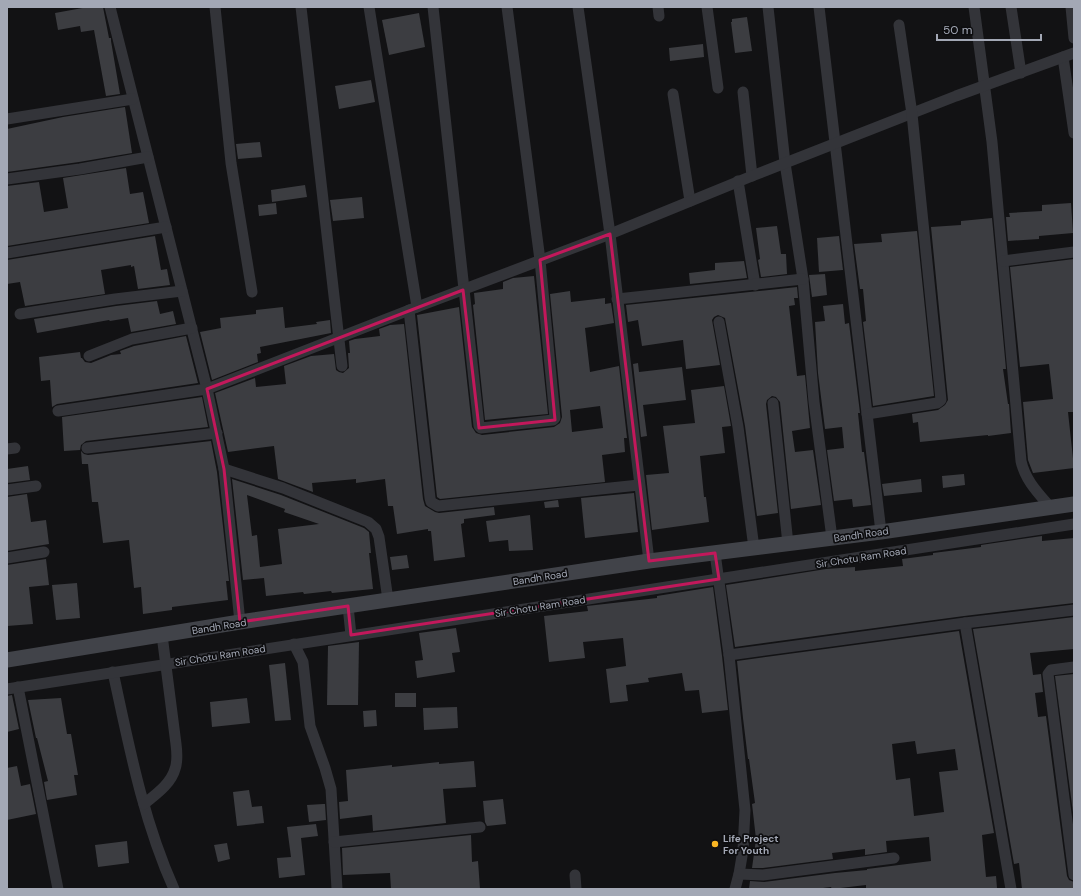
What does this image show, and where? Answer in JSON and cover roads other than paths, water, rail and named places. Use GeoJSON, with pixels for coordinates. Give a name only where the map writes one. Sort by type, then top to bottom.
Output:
{"type":"FeatureCollection","features":[{"type":"Feature","properties":{"kind":"street"},"geometry":{"type":"LineString","coordinates":[[110,7],[192,328],[217,433],[224,469],[240,622]]}},
{"type":"Feature","properties":{"kind":"street"},"geometry":{"type":"LineString","coordinates":[[215,7],[231,163],[252,292]]}},
{"type":"Feature","properties":{"kind":"street"},"geometry":{"type":"LineString","coordinates":[[301,7],[342,366]]}},
{"type":"Feature","properties":{"kind":"street"},"geometry":{"type":"LineString","coordinates":[[369,7],[413,308],[430,498],[434,505],[438,506],[640,485]]}},
{"type":"Feature","properties":{"kind":"street"},"geometry":{"type":"LineString","coordinates":[[433,7],[463,290],[479,427],[481,428],[554,420],[540,260],[507,7]]}},
{"type":"Feature","properties":{"kind":"street"},"geometry":{"type":"LineString","coordinates":[[578,7],[610,234],[649,561]]}},
{"type":"Feature","properties":{"kind":"street"},"geometry":{"type":"LineString","coordinates":[[707,7],[718,88]]}},
{"type":"Feature","properties":{"kind":"street"},"geometry":{"type":"LineString","coordinates":[[768,7],[785,164],[803,279],[814,402],[832,538]]}},
{"type":"Feature","properties":{"kind":"street"},"geometry":{"type":"LineString","coordinates":[[819,7],[881,532]]}},
{"type":"Feature","properties":{"kind":"street"},"geometry":{"type":"LineString","coordinates":[[974,7],[992,142],[1023,470],[1029,481],[1051,508]]}},
{"type":"Feature","properties":{"kind":"street"},"geometry":{"type":"LineString","coordinates":[[1011,7],[1021,73]]}},
{"type":"Feature","properties":{"kind":"street"},"geometry":{"type":"LineString","coordinates":[[1071,7],[1074,38]]}},
{"type":"Feature","properties":{"kind":"street"},"geometry":{"type":"LineString","coordinates":[[867,414],[937,403],[941,400],[912,114],[899,25]]}},
{"type":"Feature","properties":{"kind":"street"},"geometry":{"type":"LineString","coordinates":[[58,411],[207,389],[413,308],[610,234],[738,181],[984,86],[1074,53]]}},
{"type":"Feature","properties":{"kind":"street"},"geometry":{"type":"LineString","coordinates":[[1063,57],[1074,133]]}},
{"type":"Feature","properties":{"kind":"street"},"geometry":{"type":"LineString","coordinates":[[743,92],[752,176]]}},
{"type":"Feature","properties":{"kind":"street"},"geometry":{"type":"LineString","coordinates":[[672,94],[690,201]]}},
{"type":"Feature","properties":{"kind":"street"},"geometry":{"type":"LineString","coordinates":[[7,119],[133,99]]}},
{"type":"Feature","properties":{"kind":"street"},"geometry":{"type":"LineString","coordinates":[[7,180],[148,157]]}},
{"type":"Feature","properties":{"kind":"street"},"geometry":{"type":"LineString","coordinates":[[738,181],[755,285]]}},
{"type":"Feature","properties":{"kind":"street"},"geometry":{"type":"LineString","coordinates":[[7,253],[166,227]]}},
{"type":"Feature","properties":{"kind":"street"},"geometry":{"type":"LineString","coordinates":[[1003,261],[1074,252]]}},
{"type":"Feature","properties":{"kind":"street"},"geometry":{"type":"LineString","coordinates":[[617,299],[803,279]]}},
{"type":"Feature","properties":{"kind":"street"},"geometry":{"type":"LineString","coordinates":[[20,314],[115,299],[182,291]]}},
{"type":"Feature","properties":{"kind":"street"},"geometry":{"type":"LineString","coordinates":[[719,322],[738,426],[754,548]]}},
{"type":"Feature","properties":{"kind":"street"},"geometry":{"type":"LineString","coordinates":[[89,356],[132,339],[192,328]]}},
{"type":"Feature","properties":{"kind":"street"},"geometry":{"type":"LineString","coordinates":[[773,403],[788,544]]}},
{"type":"Feature","properties":{"kind":"street"},"geometry":{"type":"LineString","coordinates":[[87,448],[217,433]]}},
{"type":"Feature","properties":{"kind":"street"},"geometry":{"type":"LineString","coordinates":[[224,469],[283,488],[368,522],[376,529],[379,537],[388,600]]}},
{"type":"Feature","properties":{"kind":"street"},"geometry":{"type":"LineString","coordinates":[[7,490],[36,486]]}},
{"type":"Feature","properties":{"kind":"street","name":"Bandh Road"},"geometry":{"type":"LineString","coordinates":[[7,660],[240,622],[649,561],[881,532],[1074,504]]}},
{"type":"Feature","properties":{"kind":"street","name":"Sir Chotu Ram Road"},"geometry":{"type":"LineString","coordinates":[[12,688],[1074,524]]}},
{"type":"Feature","properties":{"kind":"street"},"geometry":{"type":"LineString","coordinates":[[7,558],[44,552]]}},
{"type":"Feature","properties":{"kind":"street"},"geometry":{"type":"LineString","coordinates":[[715,553],[729,655],[745,810],[743,850],[736,889]]}},
{"type":"Feature","properties":{"kind":"street"},"geometry":{"type":"LineString","coordinates":[[348,606],[351,635]]}},
{"type":"Feature","properties":{"kind":"street"},"geometry":{"type":"LineString","coordinates":[[729,655],[965,623],[1074,610]]}},
{"type":"Feature","properties":{"kind":"street"},"geometry":{"type":"LineString","coordinates":[[965,623],[1011,889]]}},
{"type":"Feature","properties":{"kind":"street"},"geometry":{"type":"LineString","coordinates":[[144,804],[167,783],[175,770],[177,761],[167,664],[162,635]]}},
{"type":"Feature","properties":{"kind":"street"},"geometry":{"type":"LineString","coordinates":[[294,644],[303,662],[310,726],[331,789],[337,889]]}},
{"type":"Feature","properties":{"kind":"street"},"geometry":{"type":"LineString","coordinates":[[1074,667],[1051,670],[1048,674],[1074,875]]}},
{"type":"Feature","properties":{"kind":"street"},"geometry":{"type":"LineString","coordinates":[[113,672],[134,769],[160,857],[174,889]]}},
{"type":"Feature","properties":{"kind":"street"},"geometry":{"type":"LineString","coordinates":[[12,688],[58,889]]}},
{"type":"Feature","properties":{"kind":"street"},"geometry":{"type":"LineString","coordinates":[[334,842],[480,827]]}},
{"type":"Feature","properties":{"kind":"street"},"geometry":{"type":"LineString","coordinates":[[739,874],[763,875],[894,858]]}},
{"type":"Feature","properties":{"kind":"street"},"geometry":{"type":"LineString","coordinates":[[575,875],[576,889]]}},
{"type":"Feature","properties":{"kind":"place","name":"Life Project For Youth"},"geometry":{"type":"Point","coordinates":[715,844]}}]}
